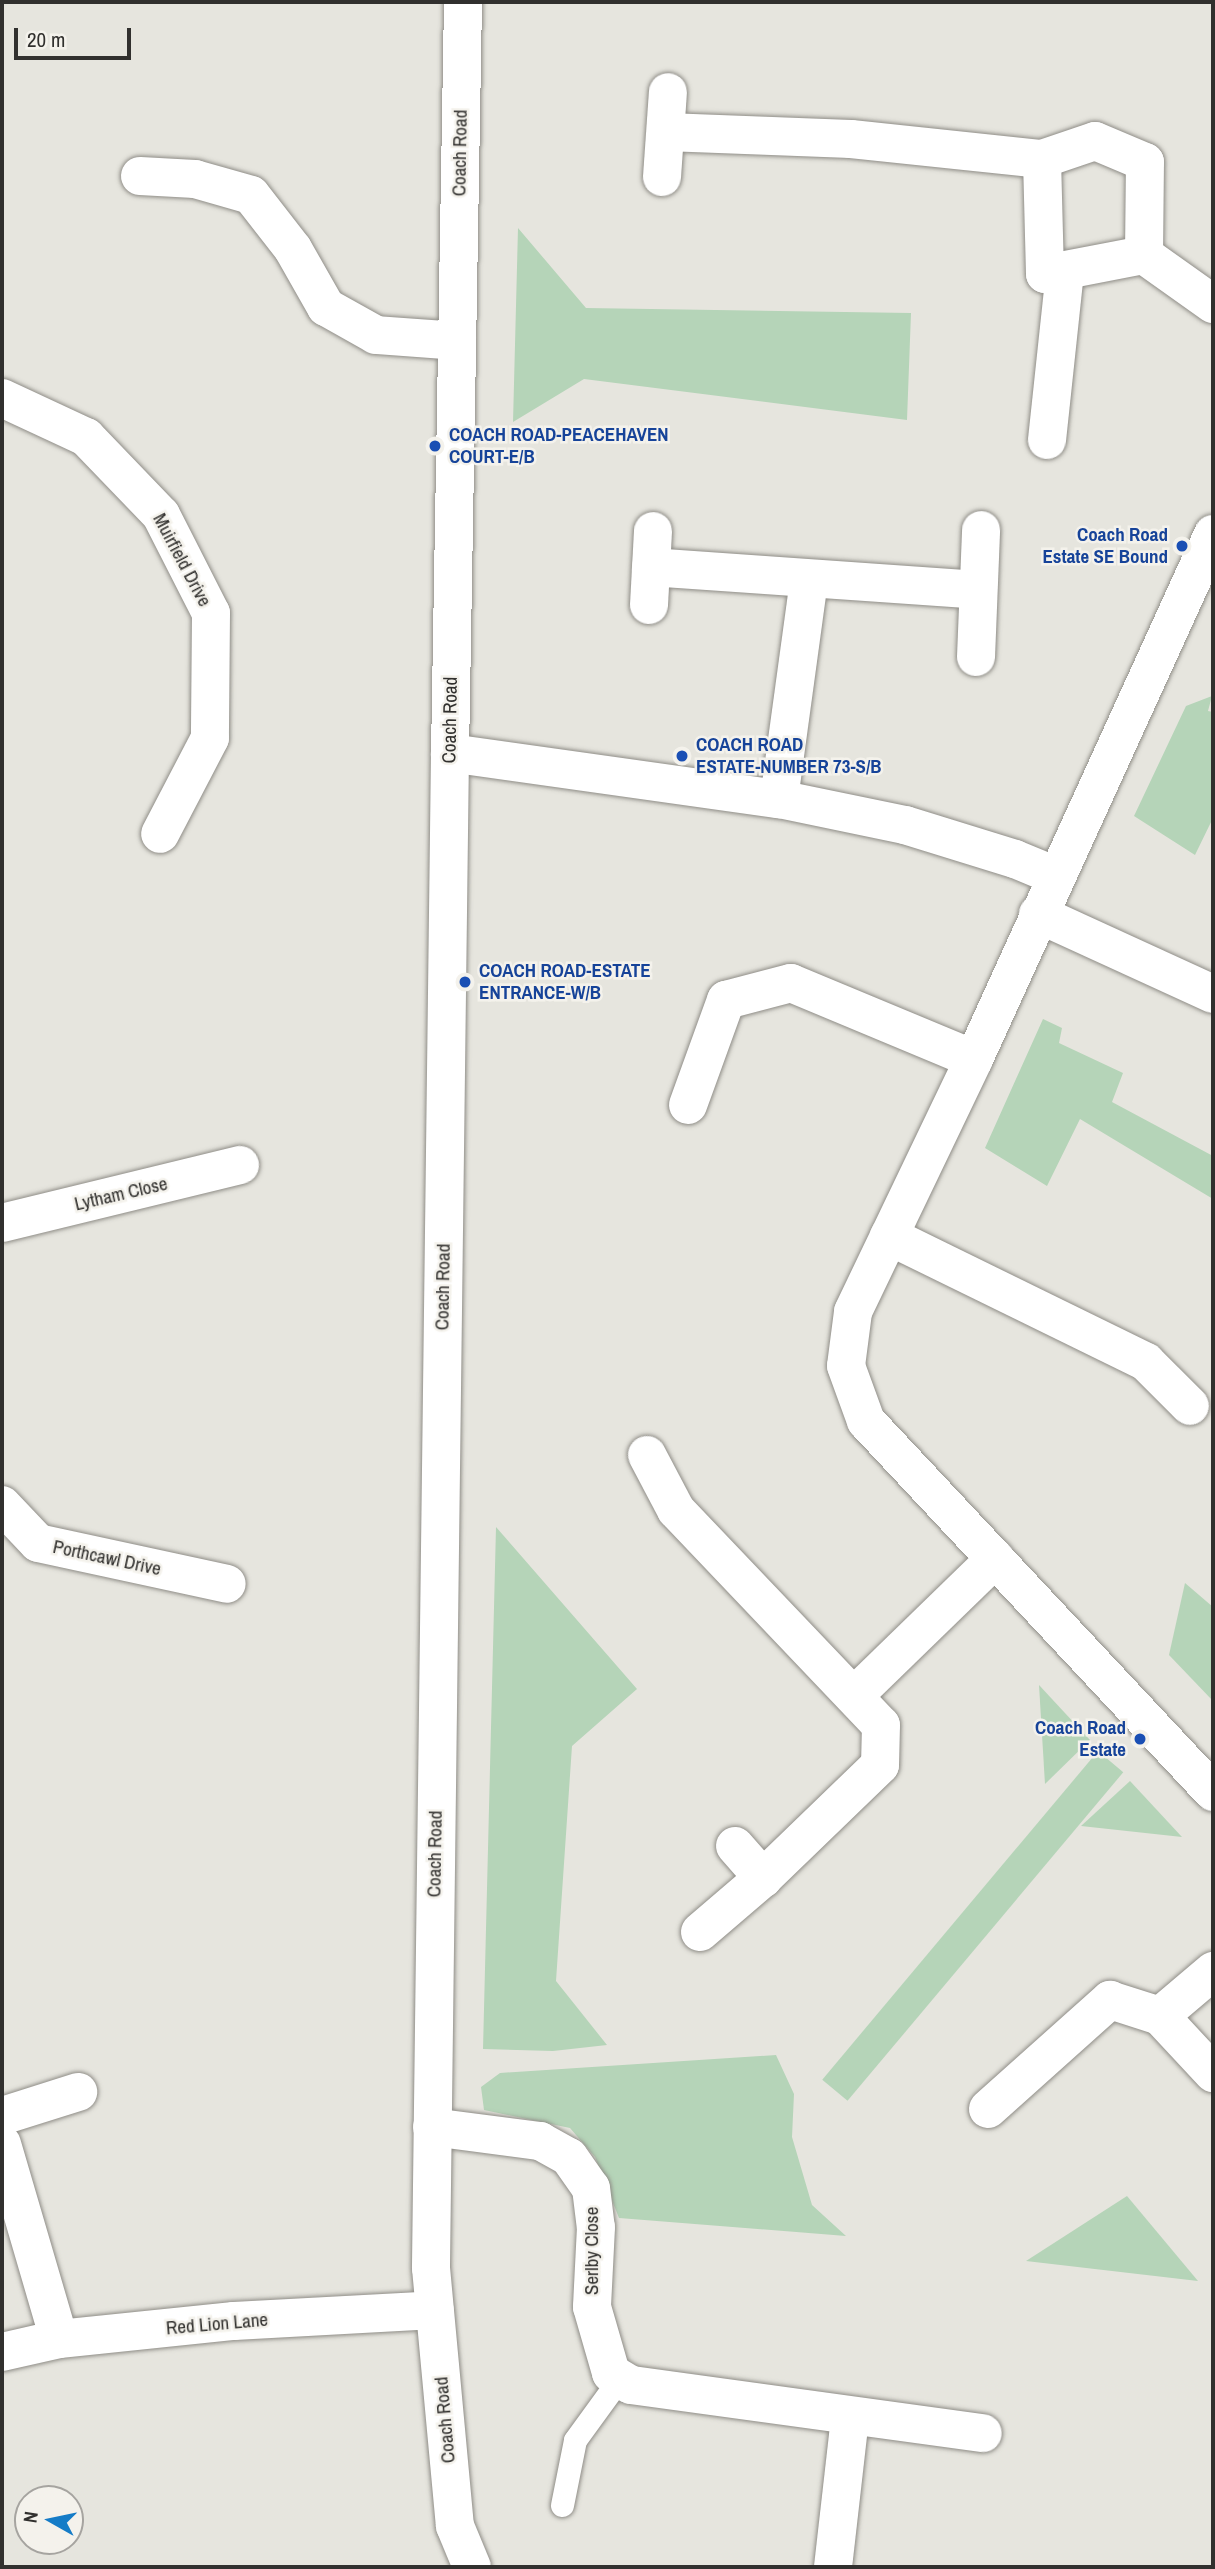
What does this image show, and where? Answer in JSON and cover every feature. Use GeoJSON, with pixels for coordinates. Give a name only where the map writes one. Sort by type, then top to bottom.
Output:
{"type":"FeatureCollection","features":[{"type":"Feature","properties":{"kind":"street","name":"Coach Road"},"geometry":{"type":"LineString","coordinates":[[463,2],[430,2268],[455,2526],[472,2567]]}},
{"type":"Feature","properties":{"kind":"street"},"geometry":{"type":"LineString","coordinates":[[662,177],[668,92]]}},
{"type":"Feature","properties":{"kind":"street"},"geometry":{"type":"LineString","coordinates":[[666,132],[851,139],[1042,159],[1095,141],[1145,162],[1144,255]]}},
{"type":"Feature","properties":{"kind":"street"},"geometry":{"type":"LineString","coordinates":[[1042,159],[1045,274],[1144,255],[1213,304]]}},
{"type":"Feature","properties":{"kind":"street"},"geometry":{"type":"LineString","coordinates":[[139,176],[195,179],[251,195],[293,249],[326,307],[376,335],[457,341]]}},
{"type":"Feature","properties":{"kind":"street"},"geometry":{"type":"LineString","coordinates":[[1047,440],[1065,272]]}},
{"type":"Feature","properties":{"kind":"street","name":"Muirfield Drive"},"geometry":{"type":"LineString","coordinates":[[2,398],[86,437],[161,515],[211,613],[210,738],[160,834]]}},
{"type":"Feature","properties":{"kind":"street"},"geometry":{"type":"LineString","coordinates":[[976,657],[981,530]]}},
{"type":"Feature","properties":{"kind":"street"},"geometry":{"type":"LineString","coordinates":[[1213,534],[974,1059],[853,1311],[846,1366],[866,1420],[1213,1792]]}},
{"type":"Feature","properties":{"kind":"street"},"geometry":{"type":"LineString","coordinates":[[649,605],[652,549],[809,580],[977,590]]}},
{"type":"Feature","properties":{"kind":"street"},"geometry":{"type":"LineString","coordinates":[[779,799],[809,580]]}},
{"type":"Feature","properties":{"kind":"street"},"geometry":{"type":"LineString","coordinates":[[450,753],[779,799],[905,825],[1015,859],[1056,876]]}},
{"type":"Feature","properties":{"kind":"street"},"geometry":{"type":"LineString","coordinates":[[1038,914],[1213,994]]}},
{"type":"Feature","properties":{"kind":"street"},"geometry":{"type":"LineString","coordinates":[[688,1105],[726,1000],[791,983],[974,1059]]}},
{"type":"Feature","properties":{"kind":"street","name":"Lytham Close"},"geometry":{"type":"LineString","coordinates":[[2,1223],[240,1166]]}},
{"type":"Feature","properties":{"kind":"street"},"geometry":{"type":"LineString","coordinates":[[889,1236],[1146,1362],[1190,1406]]}},
{"type":"Feature","properties":{"kind":"street"},"geometry":{"type":"LineString","coordinates":[[647,1455],[676,1510],[881,1725],[880,1765],[762,1878],[700,1932]]}},
{"type":"Feature","properties":{"kind":"street","name":"Porthcawl Drive"},"geometry":{"type":"LineString","coordinates":[[2,1506],[38,1543],[227,1584]]}},
{"type":"Feature","properties":{"kind":"street"},"geometry":{"type":"LineString","coordinates":[[854,1696],[995,1559]]}},
{"type":"Feature","properties":{"kind":"street"},"geometry":{"type":"LineString","coordinates":[[735,1846],[762,1878]]}},
{"type":"Feature","properties":{"kind":"street"},"geometry":{"type":"LineString","coordinates":[[1160,2016],[1213,1971]]}},
{"type":"Feature","properties":{"kind":"street"},"geometry":{"type":"LineString","coordinates":[[985,2107],[1110,2000],[1160,2016],[1213,2073]]}},
{"type":"Feature","properties":{"kind":"street"},"geometry":{"type":"LineString","coordinates":[[2,2116],[78,2092]]}},
{"type":"Feature","properties":{"kind":"street","name":"Serlby Close"},"geometry":{"type":"LineString","coordinates":[[432,2127],[540,2141],[569,2157],[591,2188],[596,2227],[592,2307],[611,2373],[620,2378]]}},
{"type":"Feature","properties":{"kind":"street"},"geometry":{"type":"LineString","coordinates":[[2,2144],[59,2339]]}},
{"type":"Feature","properties":{"kind":"street","name":"Red Lion Lane"},"geometry":{"type":"LineString","coordinates":[[2,2353],[59,2339],[234,2321],[435,2310]]}},
{"type":"Feature","properties":{"kind":"street"},"geometry":{"type":"LineString","coordinates":[[620,2378],[631,2385],[983,2434]]}},
{"type":"Feature","properties":{"kind":"street"},"geometry":{"type":"LineString","coordinates":[[833,2567],[850,2417]]}},
{"type":"Feature","properties":{"kind":"lane"},"geometry":{"type":"LineString","coordinates":[[562,2505],[575,2440],[620,2378]]}},
{"type":"Feature","properties":{"kind":"green space"},"geometry":{"type":"Polygon","coordinates":[[[518,228],[586,308],[911,313],[907,420],[584,379],[513,422],[518,228]]]}},
{"type":"Feature","properties":{"kind":"green space"},"geometry":{"type":"Polygon","coordinates":[[[1212,696],[1208,711],[1213,712],[1213,818],[1195,855],[1134,816],[1186,706],[1212,696]]]}},
{"type":"Feature","properties":{"kind":"green space"},"geometry":{"type":"Polygon","coordinates":[[[1043,1019],[1062,1028],[1059,1043],[1123,1073],[1112,1102],[1213,1156],[1213,1199],[1080,1119],[1047,1186],[985,1148],[1043,1019]]]}},
{"type":"Feature","properties":{"kind":"green space"},"geometry":{"type":"Polygon","coordinates":[[[496,1527],[637,1689],[572,1746],[556,1981],[607,2045],[553,2051],[483,2049],[496,1527]]]}},
{"type":"Feature","properties":{"kind":"green space"},"geometry":{"type":"Polygon","coordinates":[[[1185,1583],[1213,1607],[1213,1701],[1169,1655],[1185,1583]]]}},
{"type":"Feature","properties":{"kind":"green space"},"geometry":{"type":"Polygon","coordinates":[[[1039,1685],[1090,1740],[1045,1784],[1039,1685]]]}},
{"type":"Feature","properties":{"kind":"green space"},"geometry":{"type":"Polygon","coordinates":[[[1098,1751],[1123,1772],[848,2101],[822,2080],[1098,1751]]]}},
{"type":"Feature","properties":{"kind":"green space"},"geometry":{"type":"Polygon","coordinates":[[[1130,1781],[1182,1837],[1081,1826],[1130,1781]]]}},
{"type":"Feature","properties":{"kind":"green space"},"geometry":{"type":"Polygon","coordinates":[[[776,2055],[794,2094],[792,2137],[812,2205],[846,2236],[619,2218],[595,2157],[570,2128],[484,2110],[481,2087],[500,2073],[776,2055]]]}},
{"type":"Feature","properties":{"kind":"green space"},"geometry":{"type":"Polygon","coordinates":[[[1127,2196],[1198,2281],[1026,2261],[1127,2196]]]}},
{"type":"Feature","properties":{"kind":"place","name":"COACH ROAD-PEACEHAVEN COURT-E/B"},"geometry":{"type":"Point","coordinates":[435,446]}},
{"type":"Feature","properties":{"kind":"place","name":"Coach Road Estate SE Bound"},"geometry":{"type":"Point","coordinates":[1182,546]}},
{"type":"Feature","properties":{"kind":"place","name":"COACH ROAD ESTATE-NUMBER 73-S/B"},"geometry":{"type":"Point","coordinates":[682,756]}},
{"type":"Feature","properties":{"kind":"place","name":"COACH ROAD-ESTATE ENTRANCE-W/B"},"geometry":{"type":"Point","coordinates":[465,982]}},
{"type":"Feature","properties":{"kind":"place","name":"Coach Road Estate"},"geometry":{"type":"Point","coordinates":[1140,1739]}}]}
